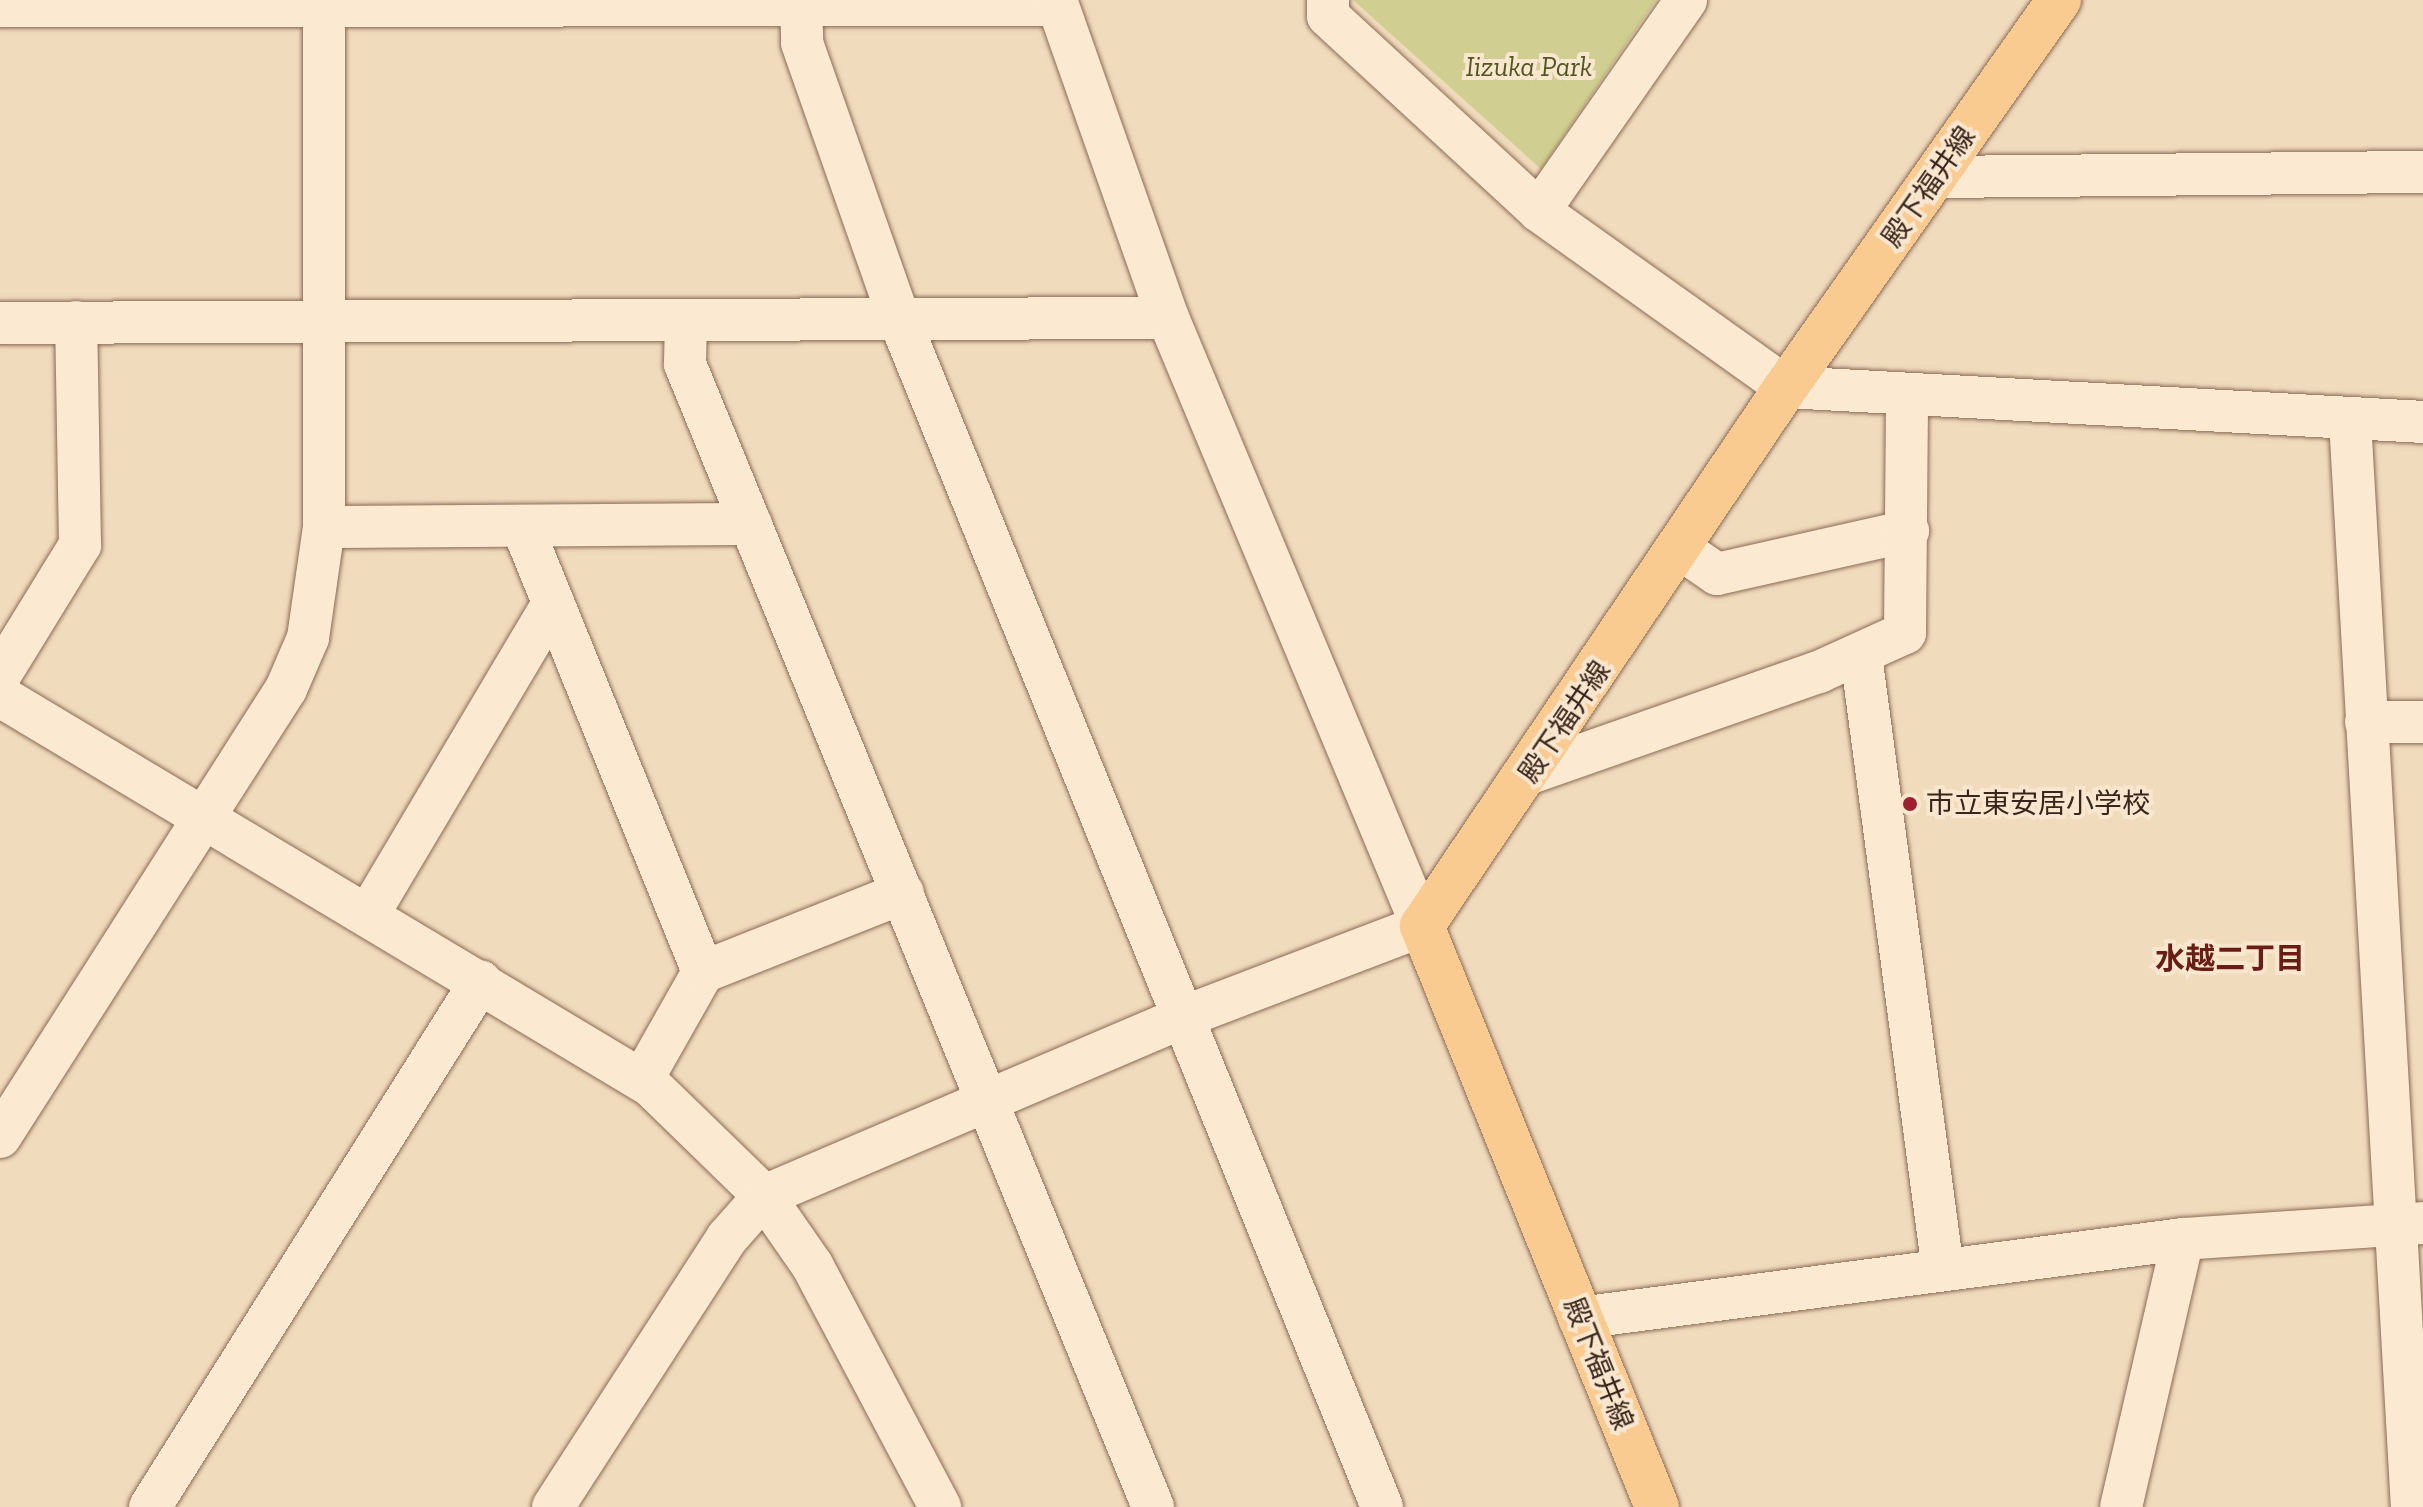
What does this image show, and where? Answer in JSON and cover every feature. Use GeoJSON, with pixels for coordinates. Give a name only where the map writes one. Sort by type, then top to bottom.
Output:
{"type":"FeatureCollection","features":[{"type":"Feature","properties":{"kind":"main road","name":"殿下福井線"},"geometry":{"type":"LineString","coordinates":[[1657,1507],[1422,926],[1533,772],[1786,387],[1938,177],[2059,0]]}},
{"type":"Feature","properties":{"kind":"street"},"geometry":{"type":"LineString","coordinates":[[1328,0],[1328,16],[1539,211],[1786,387],[2423,422]]}},
{"type":"Feature","properties":{"kind":"street"},"geometry":{"type":"LineString","coordinates":[[1539,211],[1686,0]]}},
{"type":"Feature","properties":{"kind":"street"},"geometry":{"type":"LineString","coordinates":[[0,6],[1056,2],[1168,318],[1422,926],[1178,1019],[764,1196],[727,1238],[553,1507]]}},
{"type":"Feature","properties":{"kind":"street"},"geometry":{"type":"LineString","coordinates":[[0,1137],[286,689],[308,638],[324,527],[324,3]]}},
{"type":"Feature","properties":{"kind":"street"},"geometry":{"type":"LineString","coordinates":[[801,5],[802,43],[900,321],[1178,1019],[1382,1507]]}},
{"type":"Feature","properties":{"kind":"street"},"geometry":{"type":"LineString","coordinates":[[1938,177],[2423,172]]}},
{"type":"Feature","properties":{"kind":"street"},"geometry":{"type":"LineString","coordinates":[[0,323],[1168,318]]}},
{"type":"Feature","properties":{"kind":"street"},"geometry":{"type":"LineString","coordinates":[[0,675],[80,545],[76,322]]}},
{"type":"Feature","properties":{"kind":"street"},"geometry":{"type":"LineString","coordinates":[[686,322],[685,364],[1153,1507]]}},
{"type":"Feature","properties":{"kind":"street"},"geometry":{"type":"LineString","coordinates":[[1533,772],[1861,655],[1905,633],[1909,615],[1907,396]]}},
{"type":"Feature","properties":{"kind":"street"},"geometry":{"type":"LineString","coordinates":[[2350,420],[2366,722],[2410,1221],[2412,1507]]}},
{"type":"Feature","properties":{"kind":"street"},"geometry":{"type":"LineString","coordinates":[[324,527],[751,524]]}},
{"type":"Feature","properties":{"kind":"street"},"geometry":{"type":"LineString","coordinates":[[522,526],[703,972]]}},
{"type":"Feature","properties":{"kind":"street"},"geometry":{"type":"LineString","coordinates":[[1679,548],[1717,574],[1908,531]]}},
{"type":"Feature","properties":{"kind":"street"},"geometry":{"type":"LineString","coordinates":[[368,915],[553,603]]}},
{"type":"Feature","properties":{"kind":"street"},"geometry":{"type":"LineString","coordinates":[[1861,655],[1943,1270]]}},
{"type":"Feature","properties":{"kind":"street"},"geometry":{"type":"LineString","coordinates":[[0,696],[642,1080],[764,1196],[861,1347],[923,1496]]}},
{"type":"Feature","properties":{"kind":"street"},"geometry":{"type":"LineString","coordinates":[[2366,722],[2423,722]]}},
{"type":"Feature","properties":{"kind":"street"},"geometry":{"type":"LineString","coordinates":[[642,1080],[703,972],[903,893]]}},
{"type":"Feature","properties":{"kind":"street"},"geometry":{"type":"LineString","coordinates":[[150,1507],[481,981]]}},
{"type":"Feature","properties":{"kind":"street"},"geometry":{"type":"LineString","coordinates":[[1579,1318],[2183,1239],[2410,1221]]}},
{"type":"Feature","properties":{"kind":"street"},"geometry":{"type":"LineString","coordinates":[[2121,1507],[2183,1239]]}},
{"type":"Feature","properties":{"kind":"green space","name":"Iizuka Park"},"geometry":{"type":"Polygon","coordinates":[[[1353,0],[1656,0],[1541,169],[1353,0]]]}},
{"type":"Feature","properties":{"kind":"place","name":"市立東安居小学校"},"geometry":{"type":"Point","coordinates":[1910,804]}},
{"type":"Feature","properties":{"kind":"district","name":"水越二丁目"},"geometry":{"type":"Point","coordinates":[2230,959]}}]}
